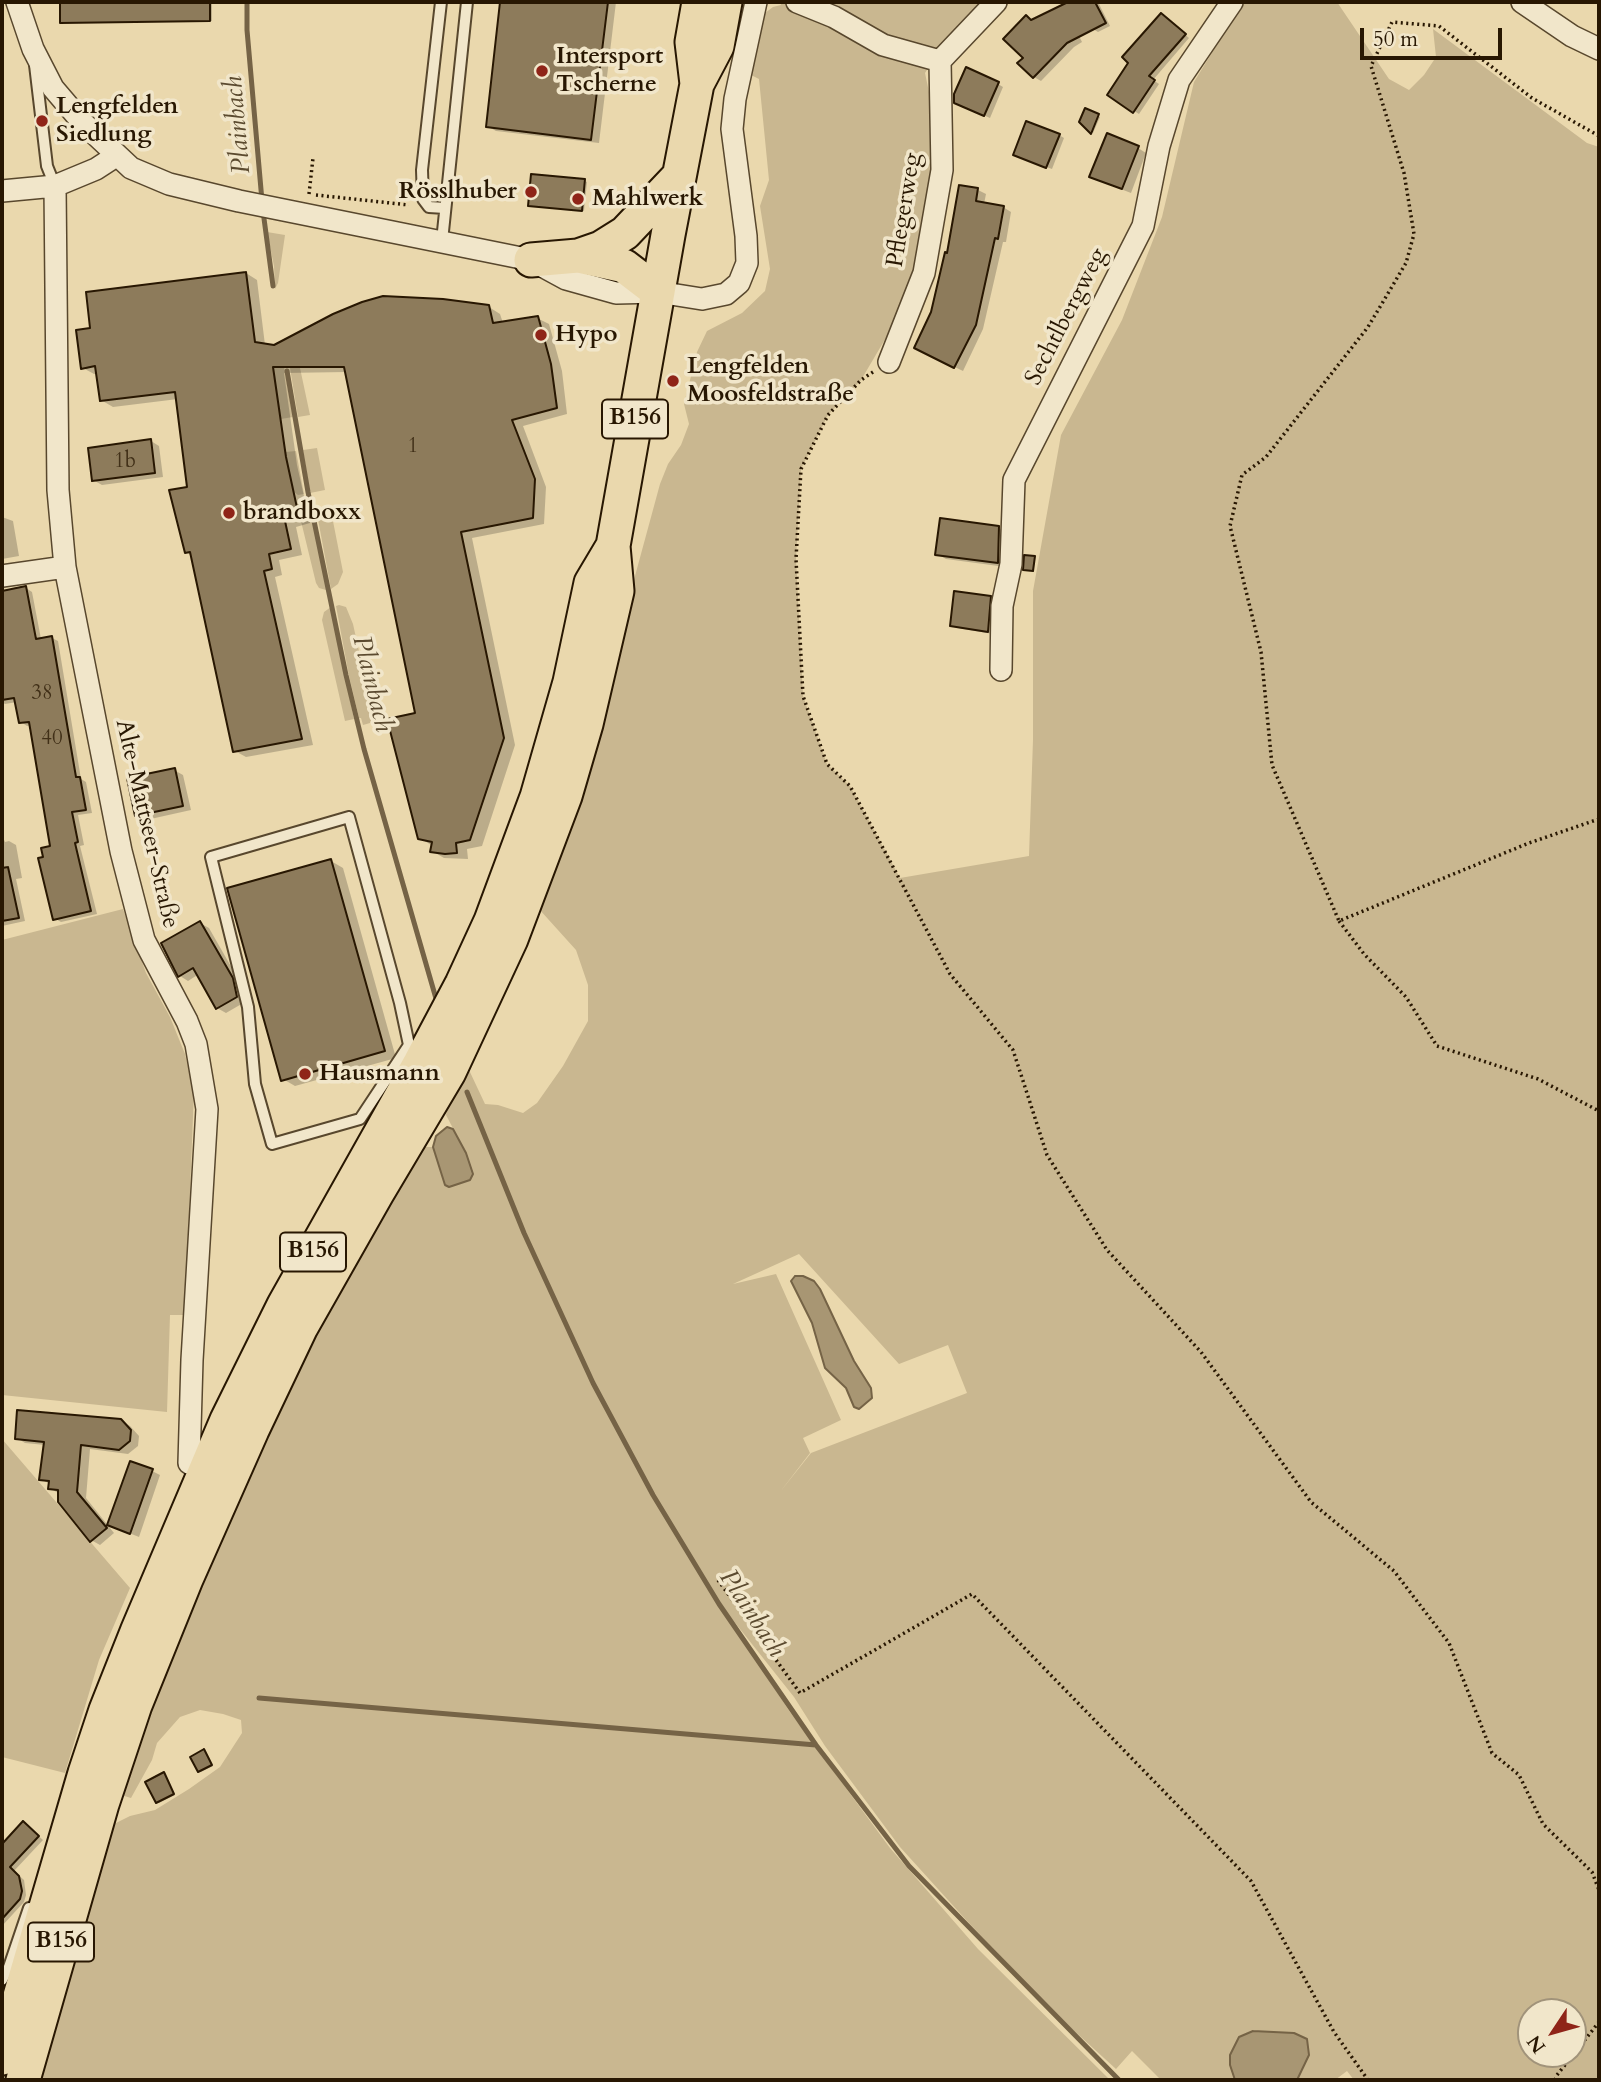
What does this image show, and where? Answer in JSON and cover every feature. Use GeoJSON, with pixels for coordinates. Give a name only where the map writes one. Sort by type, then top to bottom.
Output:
{"type":"FeatureCollection","features":[{"type":"Feature","properties":{"kind":"main road","name":"B156"},"geometry":{"type":"LineString","coordinates":[[697,84],[692,42],[699,2]]}},
{"type":"Feature","properties":{"kind":"main road","name":"B156"},"geometry":{"type":"LineString","coordinates":[[23,2080],[102,1804],[135,1705],[186,1579],[301,1327],[449,1072],[511,939],[565,796],[599,671],[617,591],[613,546],[697,84],[717,46],[725,2]]}},
{"type":"Feature","properties":{"kind":"main road"},"geometry":{"type":"LineString","coordinates":[[531,260],[578,256],[601,248],[625,233],[679,176]]}},
{"type":"Feature","properties":{"kind":"main road"},"geometry":{"type":"LineString","coordinates":[[578,256],[624,266],[658,292]]}},
{"type":"Feature","properties":{"kind":"main road","name":"B156"},"geometry":{"type":"LineString","coordinates":[[2,2058],[8,1998],[106,1710],[136,1632],[227,1420],[284,1304],[421,1063],[491,920],[537,797],[570,682],[591,583],[613,546]]}},
{"type":"Feature","properties":{"kind":"street"},"geometry":{"type":"LineString","coordinates":[[17,2],[33,49],[53,88],[82,122],[131,168],[169,184],[239,201],[307,204],[442,241],[531,260],[566,279],[616,293],[658,292],[702,299],[726,294],[739,283],[747,262],[733,129],[735,99],[756,2]]}},
{"type":"Feature","properties":{"kind":"street"},"geometry":{"type":"LineString","coordinates":[[797,2],[834,17],[883,45],[940,61],[996,2]]}},
{"type":"Feature","properties":{"kind":"street","name":"Sechtlbergweg"},"geometry":{"type":"LineString","coordinates":[[1001,670],[1002,606],[1011,564],[1014,480],[1143,226],[1159,146],[1179,80],[1232,2]]}},
{"type":"Feature","properties":{"kind":"street"},"geometry":{"type":"LineString","coordinates":[[1522,2],[1572,36],[1599,49]]}},
{"type":"Feature","properties":{"kind":"street","name":"Pflegerweg"},"geometry":{"type":"LineString","coordinates":[[889,362],[923,273],[942,170],[940,61]]}},
{"type":"Feature","properties":{"kind":"street"},"geometry":{"type":"LineString","coordinates":[[2,191],[55,186],[96,169],[116,156]]}},
{"type":"Feature","properties":{"kind":"street","name":"Alte-Mattseer-Straße"},"geometry":{"type":"LineString","coordinates":[[55,186],[58,490],[65,567],[121,851],[144,940],[187,1021],[196,1044],[207,1108],[192,1360],[189,1463]]}},
{"type":"Feature","properties":{"kind":"street"},"geometry":{"type":"LineString","coordinates":[[2,576],[65,567]]}},
{"type":"Feature","properties":{"kind":"lane"},"geometry":{"type":"LineString","coordinates":[[441,2],[422,170],[423,200],[429,207],[445,208]]}},
{"type":"Feature","properties":{"kind":"lane"},"geometry":{"type":"LineString","coordinates":[[442,241],[467,2]]}},
{"type":"Feature","properties":{"kind":"lane"},"geometry":{"type":"LineString","coordinates":[[33,49],[47,166],[55,186]]}},
{"type":"Feature","properties":{"kind":"lane"},"geometry":{"type":"LineString","coordinates":[[349,817],[409,1045],[360,1119],[272,1143],[255,1084],[248,1007],[211,857],[349,817]]}},
{"type":"Feature","properties":{"kind":"lane"},"geometry":{"type":"LineString","coordinates":[[8,1998],[9,1967],[34,1892]]}},
{"type":"Feature","properties":{"kind":"path"},"geometry":{"type":"LineString","coordinates":[[1599,136],[1532,98],[1439,26],[1392,22],[1371,66],[1405,173],[1414,234],[1406,263],[1368,327],[1266,457],[1242,475],[1230,526],[1261,652],[1272,765],[1339,921],[1364,954],[1406,997],[1437,1046],[1538,1079],[1599,1111]]}},
{"type":"Feature","properties":{"kind":"path"},"geometry":{"type":"LineString","coordinates":[[313,158],[307,204],[429,207]]}},
{"type":"Feature","properties":{"kind":"path"},"geometry":{"type":"LineString","coordinates":[[889,362],[861,380],[828,415],[801,469],[796,559],[803,696],[827,764],[850,786],[950,974],[1013,1050],[1047,1155],[1107,1250],[1201,1352],[1311,1502],[1394,1570],[1449,1643],[1492,1753],[1519,1775],[1543,1824],[1592,1871],[1599,1889]]}},
{"type":"Feature","properties":{"kind":"path"},"geometry":{"type":"LineString","coordinates":[[1339,921],[1529,843],[1599,819]]}},
{"type":"Feature","properties":{"kind":"path"},"geometry":{"type":"LineString","coordinates":[[718,1580],[800,1693],[972,1594],[1251,1881],[1334,2032],[1368,2080]]}},
{"type":"Feature","properties":{"kind":"path"},"geometry":{"type":"LineString","coordinates":[[1555,2080],[1599,2022]]}},
{"type":"Feature","properties":{"kind":"shaded area"},"geometry":{"type":"Polygon","coordinates":[[[780,2],[984,2],[938,53],[925,73],[934,116],[937,161],[924,245],[900,314],[861,380],[828,415],[801,469],[796,559],[803,696],[827,764],[850,786],[900,878],[1029,856],[1033,740],[1033,591],[1061,435],[1122,320],[1162,217],[1194,82],[1243,2],[1337,2],[1389,79],[1409,90],[1424,75],[1436,57],[1433,29],[1587,143],[1599,147],[1599,2080],[1354,2080],[1347,2071],[1335,2080],[1161,2080],[1132,2051],[1116,2069],[1059,2017],[900,1847],[825,1746],[794,1697],[713,1595],[790,1712],[890,1848],[978,1949],[1110,2080],[35,2080],[108,1827],[130,1816],[155,1810],[189,1789],[220,1767],[242,1733],[241,1720],[223,1714],[200,1710],[180,1717],[157,1743],[152,1760],[131,1798],[121,1795],[143,1718],[267,1425],[418,1147],[433,1147],[445,1185],[473,1174],[466,1153],[446,1115],[449,1101],[469,1070],[485,1104],[523,1113],[537,1103],[563,1066],[588,1021],[588,985],[576,950],[539,909],[617,657],[660,484],[689,424],[684,404],[697,352],[707,331],[742,313],[765,291],[770,269],[760,206],[769,180],[759,79],[749,74],[761,16],[773,7],[781,5],[780,2]],[[799,1254],[733,1284],[776,1274],[841,1420],[803,1438],[810,1453],[780,1492],[811,1453],[967,1393],[948,1345],[899,1364],[799,1254]]]}},
{"type":"Feature","properties":{"kind":"shaded area"},"geometry":{"type":"Polygon","coordinates":[[[267,232],[285,235],[275,289],[274,266],[267,232]]]}},
{"type":"Feature","properties":{"kind":"shaded area"},"geometry":{"type":"Polygon","coordinates":[[[284,367],[293,417],[281,419],[273,368],[284,367]]]}},
{"type":"Feature","properties":{"kind":"shaded area"},"geometry":{"type":"Polygon","coordinates":[[[290,368],[300,368],[310,415],[298,417],[290,368]]]}},
{"type":"Feature","properties":{"kind":"shaded area"},"geometry":{"type":"Polygon","coordinates":[[[317,448],[325,490],[310,493],[303,450],[317,448]]]}},
{"type":"Feature","properties":{"kind":"shaded area"},"geometry":{"type":"Polygon","coordinates":[[[296,451],[304,494],[298,495],[294,492],[285,452],[296,451]]]}},
{"type":"Feature","properties":{"kind":"shaded area"},"geometry":{"type":"Polygon","coordinates":[[[331,511],[343,572],[338,584],[331,589],[317,514],[331,511]]]}},
{"type":"Feature","properties":{"kind":"shaded area"},"geometry":{"type":"Polygon","coordinates":[[[311,515],[326,590],[319,588],[316,583],[300,517],[311,515]]]}},
{"type":"Feature","properties":{"kind":"shaded area"},"geometry":{"type":"Polygon","coordinates":[[[336,606],[346,607],[353,624],[373,715],[370,723],[363,725],[349,676],[336,606]]]}},
{"type":"Feature","properties":{"kind":"shaded area"},"geometry":{"type":"Polygon","coordinates":[[[331,607],[354,719],[345,721],[322,620],[324,612],[331,607]]]}},
{"type":"Feature","properties":{"kind":"shaded area"},"geometry":{"type":"Polygon","coordinates":[[[123,909],[146,973],[170,1017],[185,1054],[194,1092],[185,1315],[170,1315],[167,1412],[2,1395],[2,940],[123,909]]]}},
{"type":"Feature","properties":{"kind":"shaded area"},"geometry":{"type":"Polygon","coordinates":[[[447,1127],[453,1129],[466,1153],[473,1174],[470,1180],[449,1187],[445,1185],[433,1147],[436,1136],[447,1127]]]}},
{"type":"Feature","properties":{"kind":"shaded area"},"geometry":{"type":"Polygon","coordinates":[[[795,1276],[814,1281],[820,1289],[854,1361],[871,1388],[872,1398],[859,1409],[854,1407],[846,1388],[825,1368],[812,1323],[791,1281],[795,1276]]]}},
{"type":"Feature","properties":{"kind":"shaded area"},"geometry":{"type":"Polygon","coordinates":[[[2,1439],[130,1588],[99,1660],[65,1773],[2,1757],[2,1439]]]}},
{"type":"Feature","properties":{"kind":"shaded area"},"geometry":{"type":"Polygon","coordinates":[[[1253,2031],[1294,2033],[1307,2039],[1309,2055],[1297,2080],[1235,2080],[1230,2055],[1239,2037],[1253,2031]]]}},
{"type":"Feature","properties":{"kind":"building"},"geometry":{"type":"Polygon","coordinates":[[[60,2],[210,2],[210,21],[60,23],[60,2]]]}},
{"type":"Feature","properties":{"kind":"building","name":"Intersport Tscherne"},"geometry":{"type":"Polygon","coordinates":[[[500,2],[608,2],[591,140],[486,127],[500,2]]]}},
{"type":"Feature","properties":{"kind":"building"},"geometry":{"type":"Polygon","coordinates":[[[1068,2],[1095,2],[1106,23],[1067,43],[1033,78],[1017,63],[1023,58],[1003,39],[1026,15],[1031,20],[1068,2]]]}},
{"type":"Feature","properties":{"kind":"building"},"geometry":{"type":"Polygon","coordinates":[[[1161,13],[1186,34],[1149,76],[1155,80],[1133,113],[1107,95],[1128,63],[1122,57],[1161,13]]]}},
{"type":"Feature","properties":{"kind":"building"},"geometry":{"type":"Polygon","coordinates":[[[966,67],[999,82],[984,116],[954,103],[954,94],[966,67]]]}},
{"type":"Feature","properties":{"kind":"building"},"geometry":{"type":"Polygon","coordinates":[[[1085,108],[1099,114],[1091,134],[1079,122],[1085,108]]]}},
{"type":"Feature","properties":{"kind":"building"},"geometry":{"type":"Polygon","coordinates":[[[1026,121],[1060,134],[1046,168],[1013,155],[1026,121]]]}},
{"type":"Feature","properties":{"kind":"building"},"geometry":{"type":"Polygon","coordinates":[[[1107,133],[1139,146],[1122,189],[1089,177],[1107,133]]]}},
{"type":"Feature","properties":{"kind":"building"},"geometry":{"type":"Polygon","coordinates":[[[531,174],[585,179],[582,211],[528,206],[531,174]]]}},
{"type":"Feature","properties":{"kind":"building"},"geometry":{"type":"Polygon","coordinates":[[[959,185],[978,188],[976,201],[1004,206],[976,325],[954,368],[914,348],[931,312],[945,252],[947,253],[959,185]]]}},
{"type":"Feature","properties":{"kind":"building"},"geometry":{"type":"Polygon","coordinates":[[[246,272],[255,342],[274,345],[333,314],[383,296],[489,305],[493,323],[538,316],[551,364],[557,408],[512,420],[535,479],[533,518],[461,532],[504,738],[470,840],[456,843],[457,853],[430,852],[432,842],[418,839],[387,719],[415,713],[344,367],[273,367],[286,457],[299,517],[285,521],[291,549],[269,554],[272,569],[264,571],[302,739],[233,752],[190,552],[185,553],[169,490],[187,487],[175,392],[100,401],[95,366],[81,369],[76,330],[90,328],[86,292],[246,272]]]}},
{"type":"Feature","properties":{"kind":"building"},"geometry":{"type":"Polygon","coordinates":[[[151,439],[155,473],[92,481],[88,448],[151,439]]]}},
{"type":"Feature","properties":{"kind":"building"},"geometry":{"type":"Polygon","coordinates":[[[940,518],[999,526],[998,563],[935,555],[940,518]]]}},
{"type":"Feature","properties":{"kind":"building"},"geometry":{"type":"Polygon","coordinates":[[[1024,555],[1035,556],[1033,571],[1023,570],[1024,555]]]}},
{"type":"Feature","properties":{"kind":"building"},"geometry":{"type":"Polygon","coordinates":[[[26,586],[36,639],[52,636],[76,777],[80,777],[86,810],[72,812],[78,842],[75,843],[91,911],[53,920],[38,858],[43,857],[41,848],[50,846],[29,722],[19,723],[14,698],[2,700],[2,591],[26,586]]]}},
{"type":"Feature","properties":{"kind":"building"},"geometry":{"type":"Polygon","coordinates":[[[954,591],[991,596],[988,632],[950,626],[954,591]]]}},
{"type":"Feature","properties":{"kind":"building"},"geometry":{"type":"Polygon","coordinates":[[[175,768],[183,806],[135,816],[127,778],[175,768]]]}},
{"type":"Feature","properties":{"kind":"building"},"geometry":{"type":"Polygon","coordinates":[[[331,859],[385,1051],[281,1081],[227,888],[331,859]]]}},
{"type":"Feature","properties":{"kind":"building"},"geometry":{"type":"Polygon","coordinates":[[[8,867],[19,918],[2,921],[2,868],[8,867]]]}},
{"type":"Feature","properties":{"kind":"building"},"geometry":{"type":"Polygon","coordinates":[[[200,921],[233,978],[237,997],[216,1009],[193,968],[178,977],[161,943],[200,921]]]}},
{"type":"Feature","properties":{"kind":"building"},"geometry":{"type":"Polygon","coordinates":[[[17,1410],[121,1419],[131,1430],[130,1441],[119,1450],[81,1445],[77,1492],[107,1528],[90,1542],[58,1502],[58,1490],[48,1489],[49,1481],[39,1480],[44,1442],[15,1439],[17,1410]]]}},
{"type":"Feature","properties":{"kind":"building"},"geometry":{"type":"Polygon","coordinates":[[[130,1461],[153,1469],[130,1534],[107,1525],[130,1461]]]}},
{"type":"Feature","properties":{"kind":"building"},"geometry":{"type":"Polygon","coordinates":[[[204,1749],[212,1765],[198,1772],[190,1757],[204,1749]]]}},
{"type":"Feature","properties":{"kind":"building"},"geometry":{"type":"Polygon","coordinates":[[[164,1772],[174,1794],[156,1803],[145,1782],[164,1772]]]}},
{"type":"Feature","properties":{"kind":"building"},"geometry":{"type":"Polygon","coordinates":[[[23,1821],[39,1836],[10,1867],[19,1876],[22,1891],[20,1899],[2,1919],[2,1844],[23,1821]]]}},
{"type":"Feature","properties":{"kind":"waterway","name":"Plainbach"},"geometry":{"type":"LineString","coordinates":[[247,2],[247,30],[262,201]]}},
{"type":"Feature","properties":{"kind":"waterway","name":"Plainbach"},"geometry":{"type":"LineString","coordinates":[[263,211],[273,286]]}},
{"type":"Feature","properties":{"kind":"waterway","name":"Plainbach"},"geometry":{"type":"LineString","coordinates":[[287,371],[308,492],[346,675],[364,749],[437,1002]]}},
{"type":"Feature","properties":{"kind":"waterway","name":"Plainbach"},"geometry":{"type":"LineString","coordinates":[[467,1092],[524,1233],[593,1383],[653,1495],[719,1604],[816,1745],[909,1866],[1119,2080]]}},
{"type":"Feature","properties":{"kind":"waterway"},"geometry":{"type":"LineString","coordinates":[[259,1698],[816,1745]]}},
{"type":"Feature","properties":{"kind":"place","name":"Intersport Tscherne"},"geometry":{"type":"Point","coordinates":[542,71]}},
{"type":"Feature","properties":{"kind":"place","name":"Lengfelden Siedlung"},"geometry":{"type":"Point","coordinates":[42,121]}},
{"type":"Feature","properties":{"kind":"place","name":"Rösslhuber"},"geometry":{"type":"Point","coordinates":[531,192]}},
{"type":"Feature","properties":{"kind":"place","name":"Mahlwerk"},"geometry":{"type":"Point","coordinates":[578,199]}},
{"type":"Feature","properties":{"kind":"place","name":"Hypo"},"geometry":{"type":"Point","coordinates":[541,335]}},
{"type":"Feature","properties":{"kind":"place","name":"Lengfelden Moosfeldstraße"},"geometry":{"type":"Point","coordinates":[673,381]}},
{"type":"Feature","properties":{"kind":"place","name":"brandboxx"},"geometry":{"type":"Point","coordinates":[229,513]}},
{"type":"Feature","properties":{"kind":"place","name":"Hausmann"},"geometry":{"type":"Point","coordinates":[305,1074]}}]}
